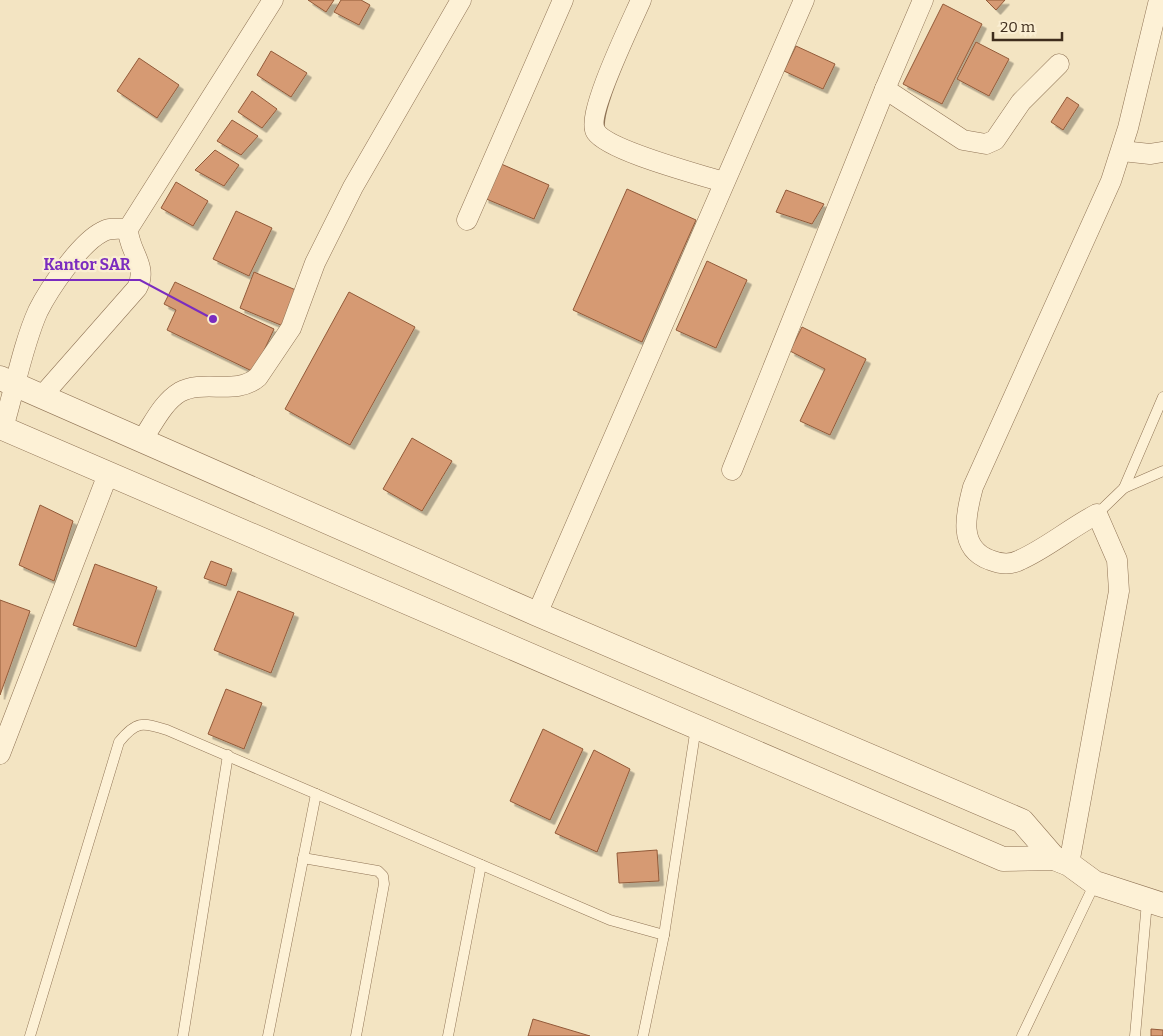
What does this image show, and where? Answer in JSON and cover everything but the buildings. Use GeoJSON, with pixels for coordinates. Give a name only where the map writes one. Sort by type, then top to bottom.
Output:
{"type":"FeatureCollection","features":[{"type":"Feature","properties":{"kind":"street"},"geometry":{"type":"LineString","coordinates":[[42,396],[139,284],[141,266],[131,246],[128,229],[273,0]]}},
{"type":"Feature","properties":{"kind":"street"},"geometry":{"type":"LineString","coordinates":[[142,440],[164,406],[181,391],[192,388],[251,383],[258,377],[291,328],[315,263],[353,187],[461,0]]}},
{"type":"Feature","properties":{"kind":"street"},"geometry":{"type":"LineString","coordinates":[[467,220],[563,0]]}},
{"type":"Feature","properties":{"kind":"street"},"geometry":{"type":"LineString","coordinates":[[641,0],[600,97],[593,118],[596,131],[608,142],[627,150],[723,182]]}},
{"type":"Feature","properties":{"kind":"street"},"geometry":{"type":"LineString","coordinates":[[537,614],[648,360],[723,182],[804,0]]}},
{"type":"Feature","properties":{"kind":"street"},"geometry":{"type":"LineString","coordinates":[[732,470],[885,89],[923,0]]}},
{"type":"Feature","properties":{"kind":"street"},"geometry":{"type":"LineString","coordinates":[[1062,861],[1119,591],[1117,560],[1097,514],[1073,527],[1038,551],[1018,562],[1008,563],[998,563],[980,555],[973,548],[966,530],[966,515],[973,487],[1090,229],[1122,151],[1159,0]]}},
{"type":"Feature","properties":{"kind":"street"},"geometry":{"type":"LineString","coordinates":[[885,89],[963,140],[986,144],[995,140],[1029,92],[1059,64]]}},
{"type":"Feature","properties":{"kind":"street"},"geometry":{"type":"LineString","coordinates":[[1122,151],[1150,154],[1163,152]]}},
{"type":"Feature","properties":{"kind":"street"},"geometry":{"type":"LineString","coordinates":[[128,229],[104,230],[85,246],[64,272],[39,310],[8,382],[1,427],[1004,859],[1062,861]]}},
{"type":"Feature","properties":{"kind":"street"},"geometry":{"type":"LineString","coordinates":[[8,382],[537,614],[1022,821],[1062,861],[1095,882],[1155,904]]}},
{"type":"Feature","properties":{"kind":"street"},"geometry":{"type":"LineString","coordinates":[[0,754],[108,474]]}},
{"type":"Feature","properties":{"kind":"lane"},"geometry":{"type":"LineString","coordinates":[[1124,488],[1163,397]]}},
{"type":"Feature","properties":{"kind":"lane"},"geometry":{"type":"LineString","coordinates":[[1097,514],[1124,488],[1163,471]]}},
{"type":"Feature","properties":{"kind":"lane"},"geometry":{"type":"LineString","coordinates":[[30,1036],[119,742],[130,729],[139,724],[150,724],[228,755],[610,920],[664,936]]}},
{"type":"Feature","properties":{"kind":"lane"},"geometry":{"type":"LineString","coordinates":[[643,1036],[664,936],[696,727]]}},
{"type":"Feature","properties":{"kind":"lane"},"geometry":{"type":"LineString","coordinates":[[183,1036],[228,755]]}},
{"type":"Feature","properties":{"kind":"lane"},"geometry":{"type":"LineString","coordinates":[[268,1036],[316,794]]}},
{"type":"Feature","properties":{"kind":"lane"},"geometry":{"type":"LineString","coordinates":[[303,858],[378,871],[383,876],[384,884],[356,1036]]}},
{"type":"Feature","properties":{"kind":"lane"},"geometry":{"type":"LineString","coordinates":[[448,1036],[481,865]]}},
{"type":"Feature","properties":{"kind":"lane"},"geometry":{"type":"LineString","coordinates":[[1022,1036],[1095,882]]}},
{"type":"Feature","properties":{"kind":"lane"},"geometry":{"type":"LineString","coordinates":[[1135,1036],[1155,904]]}},
{"type":"Feature","properties":{"kind":"place","name":"Kantor SAR"},"geometry":{"type":"Point","coordinates":[213,319]}}]}
